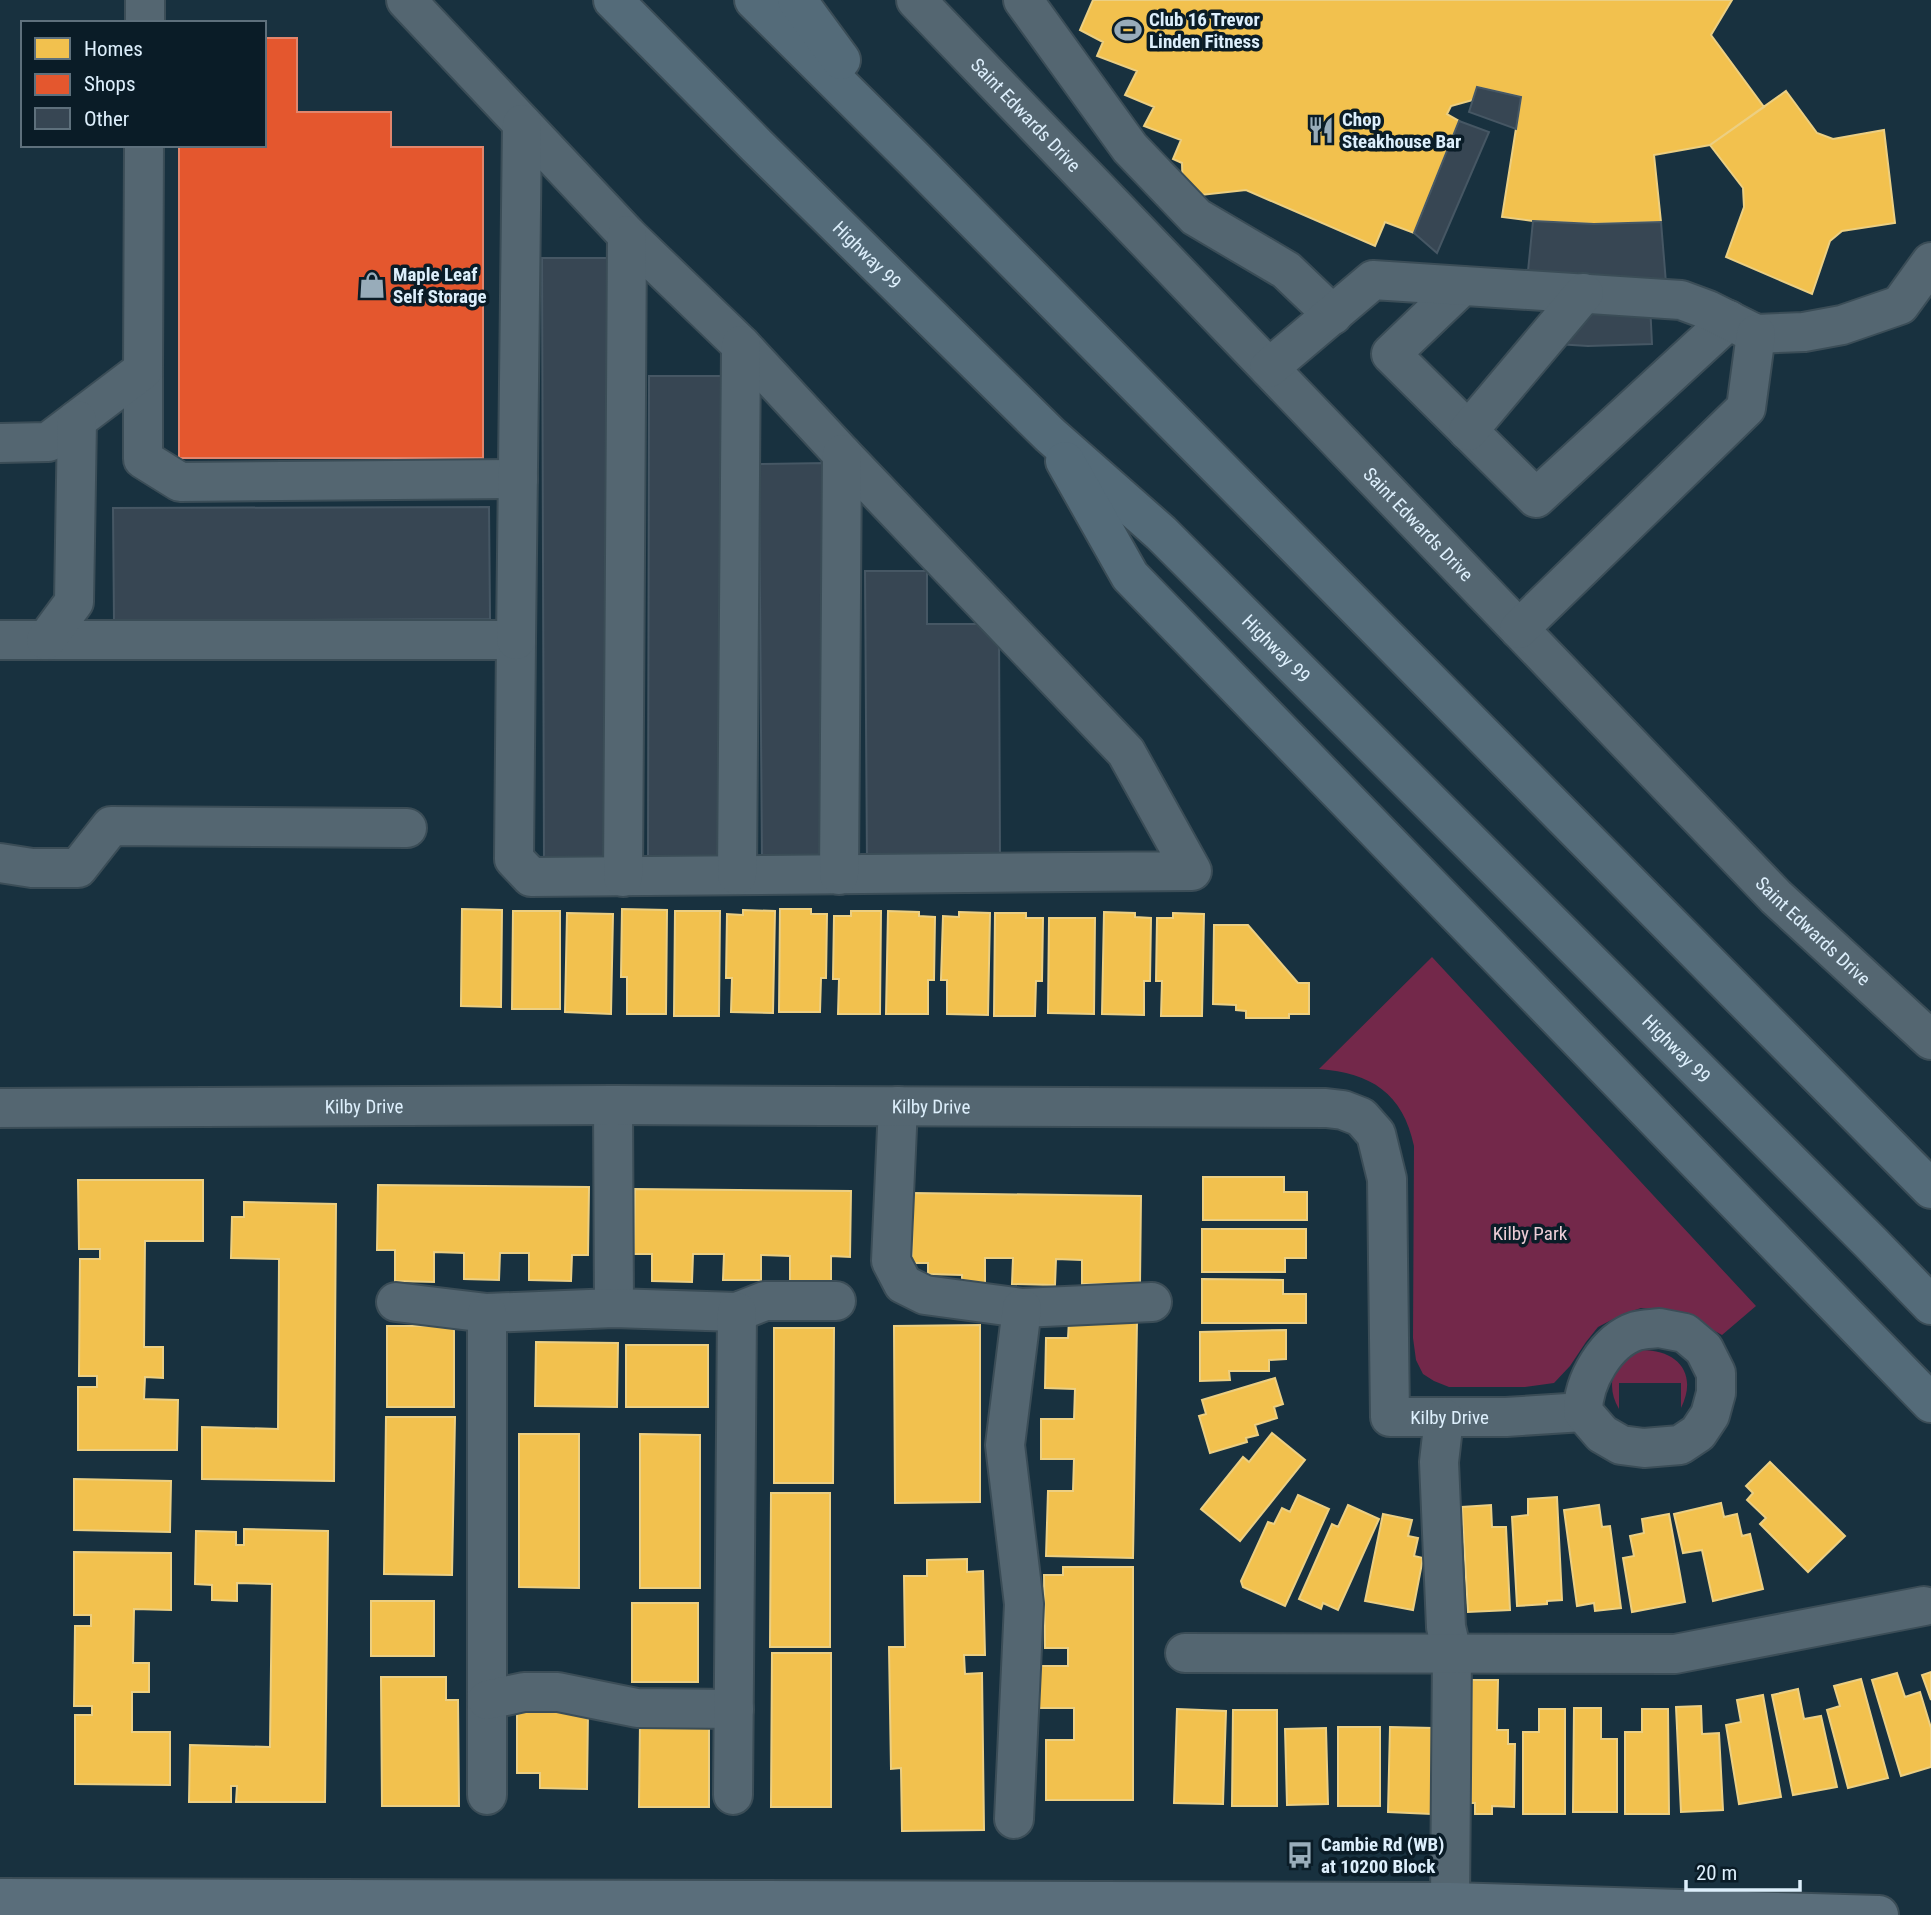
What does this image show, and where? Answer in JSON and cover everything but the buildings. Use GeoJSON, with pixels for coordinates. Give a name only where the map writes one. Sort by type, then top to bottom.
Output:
{"type":"FeatureCollection","features":[{"type":"Feature","properties":{"kind":"highway","name":"Highway 99"},"geometry":{"type":"LineString","coordinates":[[613,0],[1050,435],[1161,533],[1931,1305]]}},
{"type":"Feature","properties":{"kind":"highway"},"geometry":{"type":"LineString","coordinates":[[754,0],[1931,1189]]}},
{"type":"Feature","properties":{"kind":"highway"},"geometry":{"type":"LineString","coordinates":[[797,0],[915,160]]}},
{"type":"Feature","properties":{"kind":"highway"},"geometry":{"type":"LineString","coordinates":[[1050,435],[1130,576],[1931,1403]]}},
{"type":"Feature","properties":{"kind":"highway"},"geometry":{"type":"LineString","coordinates":[[1892,1150],[1931,1173]]}},
{"type":"Feature","properties":{"kind":"main road"},"geometry":{"type":"LineString","coordinates":[[0,1898],[1450,1902],[1675,1911],[1879,1915]]}},
{"type":"Feature","properties":{"kind":"street"},"geometry":{"type":"LineString","coordinates":[[145,0],[145,21]]}},
{"type":"Feature","properties":{"kind":"street"},"geometry":{"type":"LineString","coordinates":[[406,0],[627,235],[741,345],[1126,752],[1192,872],[531,877],[514,859],[522,124]]}},
{"type":"Feature","properties":{"kind":"street","name":"Saint Edwards Drive"},"geometry":{"type":"LineString","coordinates":[[916,0],[1776,897],[1931,1040]]}},
{"type":"Feature","properties":{"kind":"street"},"geometry":{"type":"LineString","coordinates":[[1023,0],[1130,148],[1196,217],[1286,270],[1333,315]]}},
{"type":"Feature","properties":{"kind":"street"},"geometry":{"type":"LineString","coordinates":[[144,147],[143,459],[180,482],[518,479]]}},
{"type":"Feature","properties":{"kind":"street"},"geometry":{"type":"LineString","coordinates":[[623,877],[627,235]]}},
{"type":"Feature","properties":{"kind":"street"},"geometry":{"type":"LineString","coordinates":[[1269,368],[1373,280],[1681,300],[1742,327],[1804,332],[1843,326],[1900,304],[1931,262]]}},
{"type":"Feature","properties":{"kind":"street"},"geometry":{"type":"LineString","coordinates":[[1462,286],[1391,354],[1536,498],[1742,327]]}},
{"type":"Feature","properties":{"kind":"street"},"geometry":{"type":"LineString","coordinates":[[1468,431],[1584,293]]}},
{"type":"Feature","properties":{"kind":"street"},"geometry":{"type":"LineString","coordinates":[[1519,629],[1746,408],[1742,327]]}},
{"type":"Feature","properties":{"kind":"street"},"geometry":{"type":"LineString","coordinates":[[737,875],[741,345]]}},
{"type":"Feature","properties":{"kind":"street"},"geometry":{"type":"LineString","coordinates":[[0,443],[48,442],[143,370]]}},
{"type":"Feature","properties":{"kind":"street"},"geometry":{"type":"LineString","coordinates":[[46,639],[75,602],[77,420]]}},
{"type":"Feature","properties":{"kind":"street"},"geometry":{"type":"LineString","coordinates":[[839,875],[842,454]]}},
{"type":"Feature","properties":{"kind":"street"},"geometry":{"type":"LineString","coordinates":[[0,639],[516,640]]}},
{"type":"Feature","properties":{"kind":"street"},"geometry":{"type":"LineString","coordinates":[[0,863],[32,868],[78,868],[111,826],[407,828]]}},
{"type":"Feature","properties":{"kind":"street"},"geometry":{"type":"LineString","coordinates":[[613,1105],[614,1308]]}},
{"type":"Feature","properties":{"kind":"street","name":"Kilby Drive"},"geometry":{"type":"LineString","coordinates":[[0,1108],[613,1105],[1343,1110],[1361,1117],[1376,1134],[1387,1179],[1390,1418],[1506,1418],[1583,1412]]}},
{"type":"Feature","properties":{"kind":"street"},"geometry":{"type":"LineString","coordinates":[[898,1106],[891,1261],[903,1284],[925,1295],[1022,1308],[1152,1303]]}},
{"type":"Feature","properties":{"kind":"street"},"geometry":{"type":"LineString","coordinates":[[396,1303],[488,1313],[614,1308],[737,1312],[765,1301],[836,1301]]}},
{"type":"Feature","properties":{"kind":"street"},"geometry":{"type":"LineString","coordinates":[[1014,1819],[1024,1604],[1005,1445],[1022,1308]]}},
{"type":"Feature","properties":{"kind":"street"},"geometry":{"type":"LineString","coordinates":[[733,1795],[737,1312]]}},
{"type":"Feature","properties":{"kind":"street"},"geometry":{"type":"LineString","coordinates":[[488,1313],[488,1796]]}},
{"type":"Feature","properties":{"kind":"street"},"geometry":{"type":"LineString","coordinates":[[1444,1418],[1439,1462],[1446,1627],[1452,1653],[1450,1902]]}},
{"type":"Feature","properties":{"kind":"street"},"geometry":{"type":"LineString","coordinates":[[1185,1653],[1675,1654],[1924,1606]]}},
{"type":"Feature","properties":{"kind":"street"},"geometry":{"type":"LineString","coordinates":[[487,1700],[524,1692],[558,1692],[637,1708],[734,1709]]}},
{"type":"Feature","properties":{"kind":"green space","name":"Kilby Park"},"geometry":{"type":"Polygon","coordinates":[[[1432,957],[1756,1306],[1722,1335],[1672,1311],[1641,1308],[1598,1327],[1554,1383],[1525,1387],[1449,1387],[1423,1374],[1416,1360],[1413,1338],[1414,1146],[1409,1128],[1393,1099],[1382,1089],[1354,1075],[1319,1069],[1432,957]]]}},
{"type":"Feature","properties":{"kind":"green space"},"geometry":{"type":"Polygon","coordinates":[[[1642,1350],[1666,1354],[1681,1366],[1687,1385],[1681,1408],[1681,1383],[1619,1383],[1619,1409],[1612,1390],[1614,1374],[1624,1360],[1642,1350]]]}},
{"type":"Feature","properties":{"kind":"place","name":"Club 16 Trevor Linden Fitness"},"geometry":{"type":"Point","coordinates":[1128,30]}},
{"type":"Feature","properties":{"kind":"place","name":"Chop Steakhouse Bar"},"geometry":{"type":"Point","coordinates":[1321,130]}},
{"type":"Feature","properties":{"kind":"place","name":"Maple Leaf Self Storage"},"geometry":{"type":"Point","coordinates":[372,285]}},
{"type":"Feature","properties":{"kind":"place","name":"Cambie Rd (WB) at 10200 Block"},"geometry":{"type":"Point","coordinates":[1300,1855]}}]}
